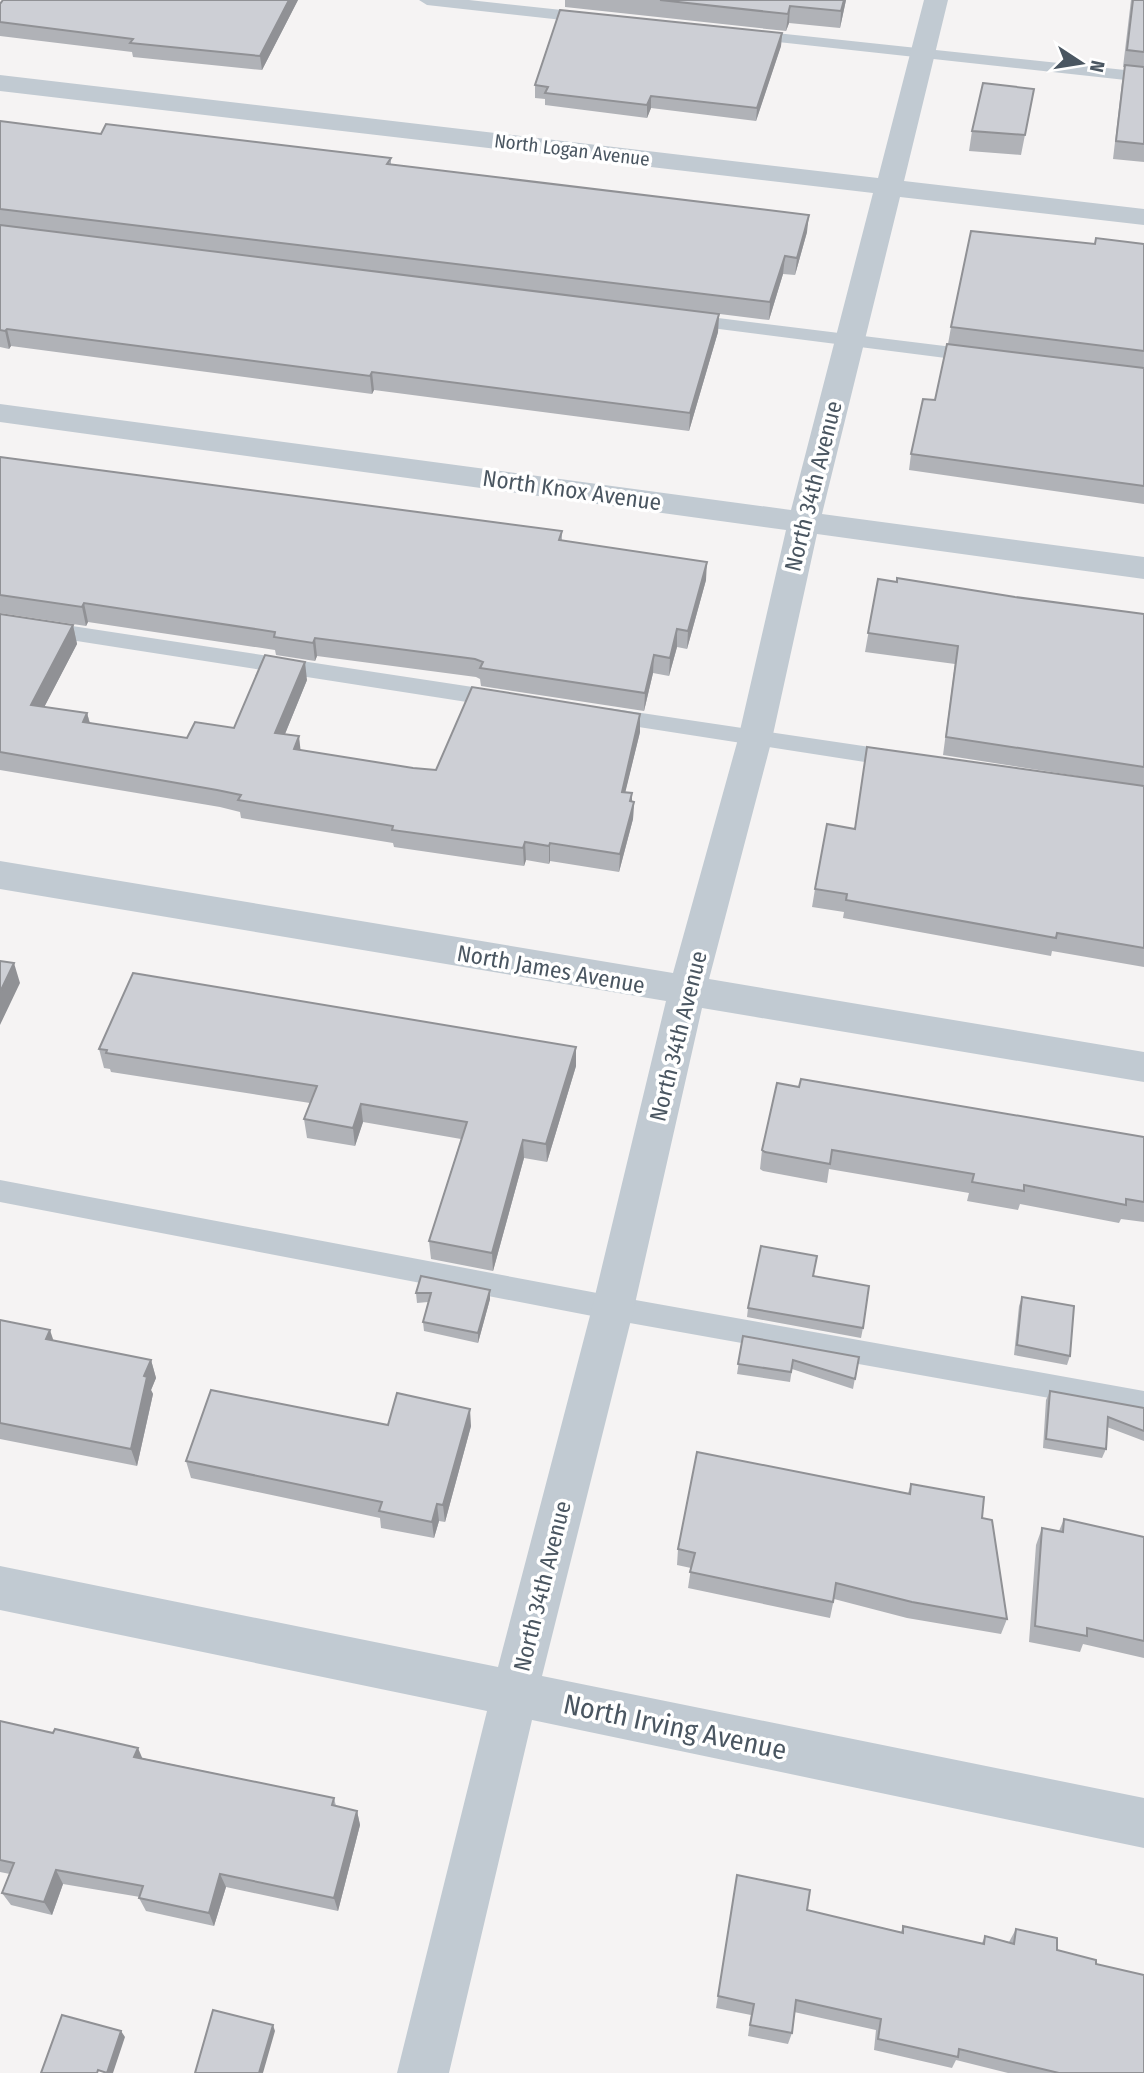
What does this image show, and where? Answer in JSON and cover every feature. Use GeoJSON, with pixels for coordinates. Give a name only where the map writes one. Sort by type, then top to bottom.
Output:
{"type":"FeatureCollection","features":[{"type":"Feature","properties":{"kind":"street","name":"North 34th Avenue"},"geometry":{"type":"LineString","coordinates":[[423,2073],[613,1308],[687,992],[755,739],[849,340],[936,0]]}},
{"type":"Feature","properties":{"kind":"street","name":"North Logan Avenue"},"geometry":{"type":"LineString","coordinates":[[0,83],[1144,217]]}},
{"type":"Feature","properties":{"kind":"street","name":"North Knox Avenue"},"geometry":{"type":"LineString","coordinates":[[0,413],[1144,568]]}},
{"type":"Feature","properties":{"kind":"street","name":"North James Avenue"},"geometry":{"type":"LineString","coordinates":[[0,875],[1144,1067]]}},
{"type":"Feature","properties":{"kind":"street","name":"North Irving Avenue"},"geometry":{"type":"LineString","coordinates":[[0,1588],[1144,1823]]}},
{"type":"Feature","properties":{"kind":"lane"},"geometry":{"type":"LineString","coordinates":[[427,0],[606,19]]}},
{"type":"Feature","properties":{"kind":"lane"},"geometry":{"type":"LineString","coordinates":[[729,33],[1144,78]]}},
{"type":"Feature","properties":{"kind":"lane"},"geometry":{"type":"LineString","coordinates":[[664,317],[994,358]]}},
{"type":"Feature","properties":{"kind":"lane"},"geometry":{"type":"LineString","coordinates":[[0,622],[518,702]]}},
{"type":"Feature","properties":{"kind":"lane"},"geometry":{"type":"LineString","coordinates":[[586,713],[915,762]]}},
{"type":"Feature","properties":{"kind":"lane"},"geometry":{"type":"LineString","coordinates":[[0,1191],[613,1308],[1144,1403]]}},
{"type":"Feature","properties":{"kind":"building"},"geometry":{"type":"Polygon","coordinates":[[[3,0],[289,0],[260,56],[130,43],[133,39],[0,22],[0,4],[3,0]]]}},
{"type":"Feature","properties":{"kind":"building"},"geometry":{"type":"Polygon","coordinates":[[[660,0],[844,0],[841,11],[790,6],[788,14],[660,0]]]}},
{"type":"Feature","properties":{"kind":"building"},"geometry":{"type":"Polygon","coordinates":[[[1133,0],[1144,0],[1144,52],[1127,50],[1133,0]]]}},
{"type":"Feature","properties":{"kind":"building"},"geometry":{"type":"Polygon","coordinates":[[[560,10],[782,33],[757,108],[651,96],[647,105],[545,93],[548,87],[535,85],[560,10]]]}},
{"type":"Feature","properties":{"kind":"building"},"geometry":{"type":"Polygon","coordinates":[[[1125,65],[1144,67],[1144,144],[1116,141],[1125,65]]]}},
{"type":"Feature","properties":{"kind":"building"},"geometry":{"type":"Polygon","coordinates":[[[983,83],[1034,89],[1025,135],[972,131],[983,83]]]}},
{"type":"Feature","properties":{"kind":"building"},"geometry":{"type":"Polygon","coordinates":[[[0,121],[101,134],[106,124],[391,158],[387,164],[809,215],[797,258],[785,256],[770,302],[0,209],[0,121]]]}},
{"type":"Feature","properties":{"kind":"building"},"geometry":{"type":"Polygon","coordinates":[[[0,225],[719,314],[690,413],[372,372],[370,376],[7,329],[5,331],[0,330],[0,225]]]}},
{"type":"Feature","properties":{"kind":"building"},"geometry":{"type":"Polygon","coordinates":[[[971,231],[1095,244],[1096,238],[1144,244],[1144,351],[951,327],[971,231]]]}},
{"type":"Feature","properties":{"kind":"building"},"geometry":{"type":"Polygon","coordinates":[[[947,344],[1144,368],[1144,486],[911,454],[923,399],[935,400],[947,344]]]}},
{"type":"Feature","properties":{"kind":"building"},"geometry":{"type":"Polygon","coordinates":[[[0,457],[562,531],[559,540],[707,562],[688,631],[677,629],[670,658],[654,655],[645,693],[480,668],[483,662],[475,659],[315,638],[313,643],[274,637],[275,632],[84,603],[82,607],[0,595],[0,457]]]}},
{"type":"Feature","properties":{"kind":"building"},"geometry":{"type":"Polygon","coordinates":[[[897,578],[1144,614],[1144,767],[946,737],[958,646],[868,633],[878,579],[897,582],[897,578]]]}},
{"type":"Feature","properties":{"kind":"building"},"geometry":{"type":"Polygon","coordinates":[[[0,614],[73,625],[31,705],[87,713],[83,722],[187,738],[195,722],[234,728],[265,655],[305,662],[275,733],[299,736],[294,749],[413,768],[436,770],[472,687],[640,714],[622,792],[632,793],[630,801],[634,802],[620,854],[550,843],[549,846],[525,842],[523,848],[392,830],[393,826],[238,800],[241,795],[217,790],[0,752],[0,614]]]}},
{"type":"Feature","properties":{"kind":"building"},"geometry":{"type":"Polygon","coordinates":[[[867,747],[1144,786],[1144,948],[1057,933],[1056,938],[846,900],[847,894],[815,889],[827,824],[855,829],[867,747]]]}},
{"type":"Feature","properties":{"kind":"building"},"geometry":{"type":"Polygon","coordinates":[[[0,961],[14,963],[0,992],[0,961]]]}},
{"type":"Feature","properties":{"kind":"building"},"geometry":{"type":"Polygon","coordinates":[[[133,973],[576,1047],[546,1144],[523,1140],[492,1253],[429,1241],[467,1122],[361,1104],[353,1128],[304,1119],[317,1086],[106,1053],[107,1050],[99,1049],[133,973]]]}},
{"type":"Feature","properties":{"kind":"building"},"geometry":{"type":"Polygon","coordinates":[[[801,1079],[1144,1137],[1144,1202],[1126,1199],[1126,1205],[1024,1185],[1024,1191],[972,1182],[974,1174],[832,1150],[830,1164],[765,1152],[762,1150],[777,1083],[799,1087],[801,1079]]]}},
{"type":"Feature","properties":{"kind":"building"},"geometry":{"type":"Polygon","coordinates":[[[761,1246],[817,1256],[813,1276],[869,1286],[863,1328],[748,1308],[761,1246]]]}},
{"type":"Feature","properties":{"kind":"building"},"geometry":{"type":"Polygon","coordinates":[[[421,1276],[490,1290],[478,1333],[423,1322],[431,1293],[416,1293],[421,1276]]]}},
{"type":"Feature","properties":{"kind":"building"},"geometry":{"type":"Polygon","coordinates":[[[1022,1297],[1074,1306],[1070,1356],[1017,1345],[1022,1297]]]}},
{"type":"Feature","properties":{"kind":"building"},"geometry":{"type":"Polygon","coordinates":[[[0,1320],[50,1330],[46,1339],[151,1360],[144,1376],[147,1377],[131,1449],[0,1423],[0,1320]]]}},
{"type":"Feature","properties":{"kind":"building"},"geometry":{"type":"Polygon","coordinates":[[[743,1336],[859,1357],[855,1379],[793,1360],[791,1372],[738,1364],[743,1336]]]}},
{"type":"Feature","properties":{"kind":"building"},"geometry":{"type":"Polygon","coordinates":[[[211,1390],[388,1425],[397,1393],[470,1409],[443,1505],[437,1504],[432,1522],[379,1511],[382,1502],[186,1461],[211,1390]]]}},
{"type":"Feature","properties":{"kind":"building"},"geometry":{"type":"Polygon","coordinates":[[[1050,1391],[1144,1408],[1144,1431],[1108,1417],[1106,1449],[1046,1439],[1050,1391]]]}},
{"type":"Feature","properties":{"kind":"building"},"geometry":{"type":"Polygon","coordinates":[[[697,1452],[910,1494],[911,1484],[984,1497],[982,1518],[992,1520],[1007,1619],[912,1602],[836,1583],[833,1602],[690,1572],[695,1553],[678,1549],[697,1452]]]}},
{"type":"Feature","properties":{"kind":"building"},"geometry":{"type":"Polygon","coordinates":[[[1064,1519],[1144,1537],[1144,1641],[1087,1628],[1087,1636],[1035,1626],[1042,1528],[1063,1532],[1064,1519]]]}},
{"type":"Feature","properties":{"kind":"building"},"geometry":{"type":"Polygon","coordinates":[[[0,1721],[53,1733],[55,1729],[138,1748],[134,1757],[334,1798],[332,1805],[357,1811],[334,1898],[220,1874],[209,1913],[139,1898],[143,1886],[56,1870],[44,1902],[2,1893],[14,1863],[0,1860],[0,1721]]]}},
{"type":"Feature","properties":{"kind":"building"},"geometry":{"type":"Polygon","coordinates":[[[737,1875],[810,1890],[807,1910],[903,1933],[903,1926],[984,1944],[985,1936],[1014,1944],[1016,1929],[1057,1938],[1057,1950],[1096,1960],[1096,1964],[1144,1975],[1144,2073],[1059,2073],[959,2049],[958,2057],[878,2039],[881,2019],[796,2000],[792,2033],[750,2025],[754,2004],[718,1996],[737,1875]]]}},
{"type":"Feature","properties":{"kind":"building"},"geometry":{"type":"Polygon","coordinates":[[[213,2010],[273,2025],[259,2073],[195,2073],[213,2010]]]}},
{"type":"Feature","properties":{"kind":"building"},"geometry":{"type":"Polygon","coordinates":[[[62,2015],[121,2031],[107,2073],[98,2070],[97,2073],[41,2073],[62,2015]]]}}]}
